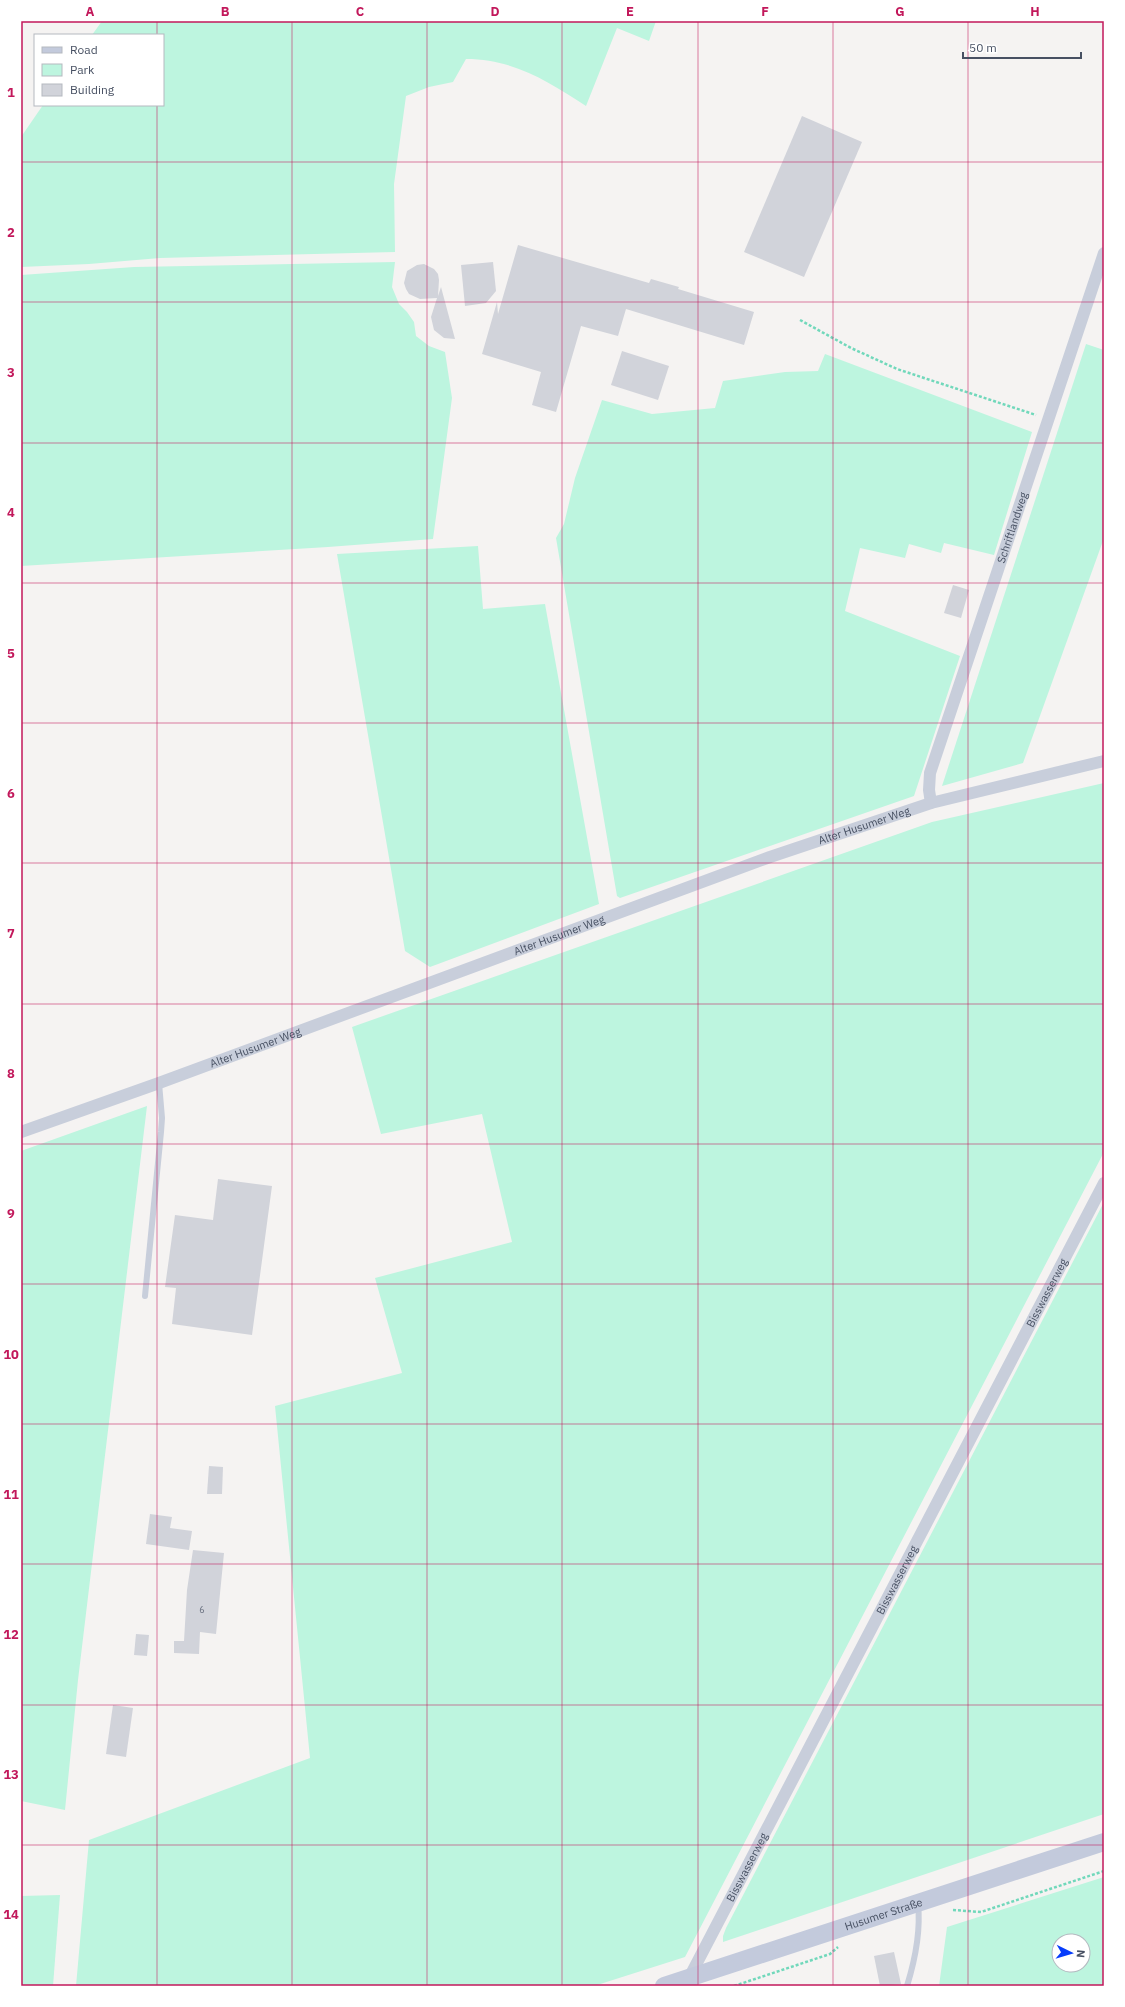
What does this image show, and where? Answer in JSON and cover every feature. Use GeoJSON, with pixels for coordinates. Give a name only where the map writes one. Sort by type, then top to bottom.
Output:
{"type":"FeatureCollection","features":[{"type":"Feature","properties":{"kind":"main road","name":"Husumer Straße"},"geometry":{"type":"LineString","coordinates":[[664,1986],[1104,1842]]}},
{"type":"Feature","properties":{"kind":"street","name":"Schriftlandweg"},"geometry":{"type":"LineString","coordinates":[[931,803],[929,790],[930,773],[1104,253]]}},
{"type":"Feature","properties":{"kind":"street","name":"Alter Husumer Weg"},"geometry":{"type":"LineString","coordinates":[[21,1132],[160,1083],[770,857],[931,803],[1104,761]]}},
{"type":"Feature","properties":{"kind":"street","name":"Bisswasserweg"},"geometry":{"type":"LineString","coordinates":[[689,1978],[1104,1183]]}},
{"type":"Feature","properties":{"kind":"lane"},"geometry":{"type":"LineString","coordinates":[[145,1296],[162,1118],[160,1083]]}},
{"type":"Feature","properties":{"kind":"lane"},"geometry":{"type":"LineString","coordinates":[[907,1986],[914,1960],[919,1917],[918,1903]]}},
{"type":"Feature","properties":{"kind":"path"},"geometry":{"type":"LineString","coordinates":[[800,320],[851,348],[897,369],[1048,419]]}},
{"type":"Feature","properties":{"kind":"green space"},"geometry":{"type":"Polygon","coordinates":[[[102,21],[656,21],[649,41],[617,28],[586,106],[544,80],[515,67],[483,60],[466,59],[453,82],[429,87],[406,96],[394,184],[395,252],[160,258],[89,264],[21,267],[21,137],[42,106],[164,106],[164,34],[93,34],[102,21]]]}},
{"type":"Feature","properties":{"kind":"green space"},"geometry":{"type":"Polygon","coordinates":[[[395,262],[392,287],[399,304],[414,322],[416,336],[429,346],[445,352],[452,398],[433,539],[21,566],[21,275],[134,267],[395,262]]]}},
{"type":"Feature","properties":{"kind":"green space"},"geometry":{"type":"Polygon","coordinates":[[[1086,344],[1104,350],[1104,538],[1023,763],[942,786],[1086,344]]]}},
{"type":"Feature","properties":{"kind":"green space"},"geometry":{"type":"Polygon","coordinates":[[[825,354],[1032,432],[994,555],[944,543],[941,553],[909,544],[905,558],[860,548],[845,611],[960,656],[914,796],[620,898],[617,896],[556,538],[564,524],[575,478],[602,400],[652,414],[715,408],[723,381],[785,372],[818,371],[825,354]]]}},
{"type":"Feature","properties":{"kind":"green space"},"geometry":{"type":"Polygon","coordinates":[[[478,546],[483,609],[545,604],[599,904],[430,967],[405,951],[337,554],[478,546]]]}},
{"type":"Feature","properties":{"kind":"green space"},"geometry":{"type":"Polygon","coordinates":[[[1104,783],[1104,1152],[685,1957],[594,1986],[76,1986],[89,1840],[310,1758],[275,1406],[402,1373],[375,1278],[512,1242],[482,1114],[381,1134],[352,1027],[932,822],[1104,783]]]}},
{"type":"Feature","properties":{"kind":"green space"},"geometry":{"type":"Polygon","coordinates":[[[147,1106],[78,1680],[65,1810],[21,1801],[21,1151],[147,1106]]]}},
{"type":"Feature","properties":{"kind":"green space"},"geometry":{"type":"Polygon","coordinates":[[[1104,1202],[1104,1814],[723,1942],[723,1936],[726,1928],[1104,1202]]]}},
{"type":"Feature","properties":{"kind":"green space"},"geometry":{"type":"Polygon","coordinates":[[[1104,1877],[1104,1986],[939,1986],[947,1927],[1104,1877]]]}},
{"type":"Feature","properties":{"kind":"green space"},"geometry":{"type":"Polygon","coordinates":[[[60,1895],[53,1986],[21,1986],[21,1896],[60,1895]]]}},
{"type":"Feature","properties":{"kind":"building"},"geometry":{"type":"Polygon","coordinates":[[[802,116],[862,142],[804,277],[744,252],[802,116]]]}},
{"type":"Feature","properties":{"kind":"building"},"geometry":{"type":"Polygon","coordinates":[[[518,245],[649,283],[651,279],[679,287],[678,289],[754,312],[744,345],[626,309],[618,336],[581,326],[556,412],[532,405],[541,372],[482,354],[497,302],[498,314],[518,245]]]}},
{"type":"Feature","properties":{"kind":"building"},"geometry":{"type":"Polygon","coordinates":[[[493,262],[496,291],[486,303],[465,306],[461,265],[493,262]]]}},
{"type":"Feature","properties":{"kind":"building"},"geometry":{"type":"Polygon","coordinates":[[[424,264],[434,269],[438,274],[438,296],[441,287],[455,339],[444,338],[434,330],[431,317],[437,298],[420,299],[409,294],[406,289],[404,283],[407,271],[417,265],[424,264]]]}},
{"type":"Feature","properties":{"kind":"building"},"geometry":{"type":"Polygon","coordinates":[[[622,351],[669,366],[658,400],[611,385],[622,351]]]}},
{"type":"Feature","properties":{"kind":"building"},"geometry":{"type":"Polygon","coordinates":[[[953,585],[969,590],[961,618],[944,613],[953,585]]]}},
{"type":"Feature","properties":{"kind":"building"},"geometry":{"type":"Polygon","coordinates":[[[218,1179],[272,1186],[252,1335],[172,1324],[176,1288],[165,1287],[175,1215],[213,1220],[218,1179]]]}},
{"type":"Feature","properties":{"kind":"building"},"geometry":{"type":"Polygon","coordinates":[[[209,1466],[223,1467],[222,1494],[207,1494],[209,1466]]]}},
{"type":"Feature","properties":{"kind":"building"},"geometry":{"type":"Polygon","coordinates":[[[150,1514],[172,1517],[170,1528],[192,1531],[189,1550],[146,1544],[150,1514]]]}},
{"type":"Feature","properties":{"kind":"building"},"geometry":{"type":"Polygon","coordinates":[[[193,1550],[224,1553],[216,1634],[200,1632],[199,1654],[174,1653],[174,1641],[184,1641],[187,1590],[193,1550]]]}},
{"type":"Feature","properties":{"kind":"building"},"geometry":{"type":"Polygon","coordinates":[[[136,1634],[149,1635],[147,1656],[134,1655],[136,1634]]]}},
{"type":"Feature","properties":{"kind":"building"},"geometry":{"type":"Polygon","coordinates":[[[113,1705],[133,1708],[126,1757],[106,1754],[113,1705]]]}},
{"type":"Feature","properties":{"kind":"building"},"geometry":{"type":"Polygon","coordinates":[[[894,1952],[901,1984],[880,1986],[874,1956],[894,1952]]]}}]}
